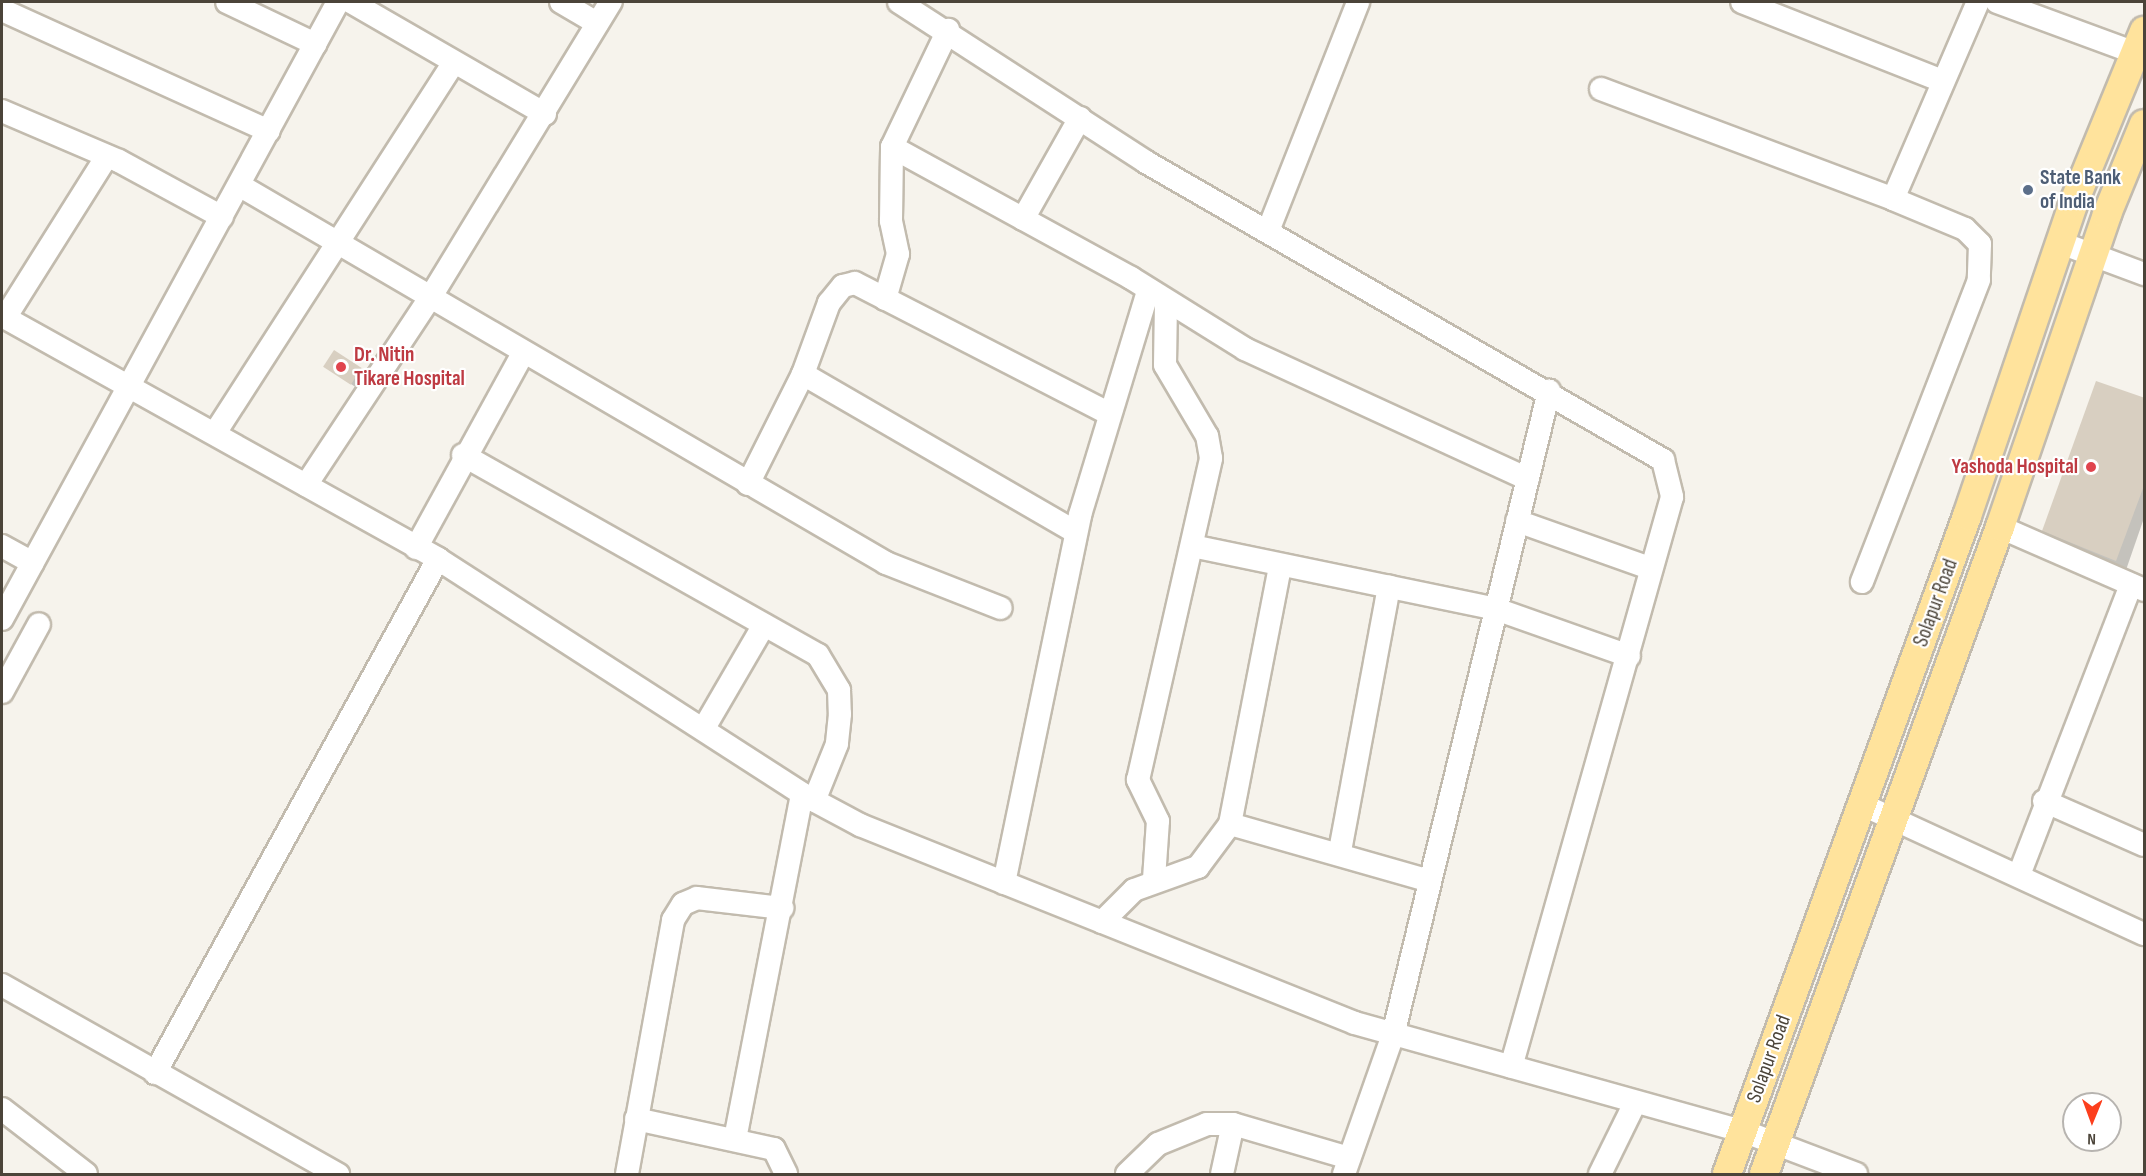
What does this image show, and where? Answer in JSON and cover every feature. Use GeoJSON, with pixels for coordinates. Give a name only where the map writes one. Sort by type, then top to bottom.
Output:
{"type":"FeatureCollection","features":[{"type":"Feature","properties":{"kind":"main road","name":"Solapur Road"},"geometry":{"type":"LineString","coordinates":[[1727,1174],[1863,805],[2061,243],[2142,46]]}},
{"type":"Feature","properties":{"kind":"main road","name":"Solapur Road"},"geometry":{"type":"LineString","coordinates":[[1764,1174],[1896,820],[2094,256],[2145,124]]}},
{"type":"Feature","properties":{"kind":"street"},"geometry":{"type":"LineString","coordinates":[[227,2],[315,44]]}},
{"type":"Feature","properties":{"kind":"street"},"geometry":{"type":"LineString","coordinates":[[2,619],[339,2]]}},
{"type":"Feature","properties":{"kind":"street"},"geometry":{"type":"LineString","coordinates":[[351,2],[453,63],[545,114]]}},
{"type":"Feature","properties":{"kind":"street"},"geometry":{"type":"LineString","coordinates":[[561,2],[597,23]]}},
{"type":"Feature","properties":{"kind":"street"},"geometry":{"type":"LineString","coordinates":[[306,485],[430,298],[545,114],[611,2]]}},
{"type":"Feature","properties":{"kind":"street"},"geometry":{"type":"LineString","coordinates":[[899,2],[948,30],[1080,118],[1268,231],[1548,391],[1663,460],[1672,497],[1650,568],[1629,656],[1511,1067]]}},
{"type":"Feature","properties":{"kind":"street"},"geometry":{"type":"LineString","coordinates":[[1268,231],[1358,2]]}},
{"type":"Feature","properties":{"kind":"street"},"geometry":{"type":"LineString","coordinates":[[1742,2],[1943,81]]}},
{"type":"Feature","properties":{"kind":"street"},"geometry":{"type":"LineString","coordinates":[[1893,199],[1978,2]]}},
{"type":"Feature","properties":{"kind":"street"},"geometry":{"type":"LineString","coordinates":[[1997,2],[2142,46]]}},
{"type":"Feature","properties":{"kind":"street"},"geometry":{"type":"LineString","coordinates":[[2,10],[268,131]]}},
{"type":"Feature","properties":{"kind":"street"},"geometry":{"type":"LineString","coordinates":[[885,299],[898,254],[891,221],[892,147],[948,30]]}},
{"type":"Feature","properties":{"kind":"street"},"geometry":{"type":"LineString","coordinates":[[215,433],[339,245],[453,63]]}},
{"type":"Feature","properties":{"kind":"street"},"geometry":{"type":"LineString","coordinates":[[1601,90],[1893,199],[1965,229],[1980,244],[1983,258],[1862,582]]}},
{"type":"Feature","properties":{"kind":"street"},"geometry":{"type":"LineString","coordinates":[[2,111],[107,156],[222,217]]}},
{"type":"Feature","properties":{"kind":"street"},"geometry":{"type":"LineString","coordinates":[[1023,219],[1080,118]]}},
{"type":"Feature","properties":{"kind":"street"},"geometry":{"type":"LineString","coordinates":[[892,147],[1023,219],[1245,349],[1527,479]]}},
{"type":"Feature","properties":{"kind":"street"},"geometry":{"type":"LineString","coordinates":[[107,156],[3,317],[131,385],[438,559],[808,797],[860,825],[1393,1035],[1743,1131],[1856,1174]]}},
{"type":"Feature","properties":{"kind":"street"},"geometry":{"type":"LineString","coordinates":[[239,185],[886,563],[1001,608]]}},
{"type":"Feature","properties":{"kind":"street"},"geometry":{"type":"LineString","coordinates":[[2061,243],[2145,274]]}},
{"type":"Feature","properties":{"kind":"street"},"geometry":{"type":"LineString","coordinates":[[748,484],[803,374],[835,294],[855,283],[1108,413]]}},
{"type":"Feature","properties":{"kind":"street"},"geometry":{"type":"LineString","coordinates":[[1004,883],[1077,532],[1108,413],[1157,298]]}},
{"type":"Feature","properties":{"kind":"street"},"geometry":{"type":"LineString","coordinates":[[1154,879],[1158,821],[1138,780],[1211,458],[1207,436],[1165,364],[1157,298]]}},
{"type":"Feature","properties":{"kind":"street"},"geometry":{"type":"LineString","coordinates":[[416,548],[463,455],[523,353]]}},
{"type":"Feature","properties":{"kind":"street"},"geometry":{"type":"LineString","coordinates":[[803,374],[1077,532]]}},
{"type":"Feature","properties":{"kind":"street"},"geometry":{"type":"LineString","coordinates":[[1134,1173],[1158,1144],[1184,1130],[1233,1124],[1347,1166],[1393,1035],[1548,391]]}},
{"type":"Feature","properties":{"kind":"street"},"geometry":{"type":"LineString","coordinates":[[463,455],[818,655],[839,690],[837,744],[808,797],[782,908],[735,1139]]}},
{"type":"Feature","properties":{"kind":"street"},"geometry":{"type":"LineString","coordinates":[[1517,521],[1650,568]]}},
{"type":"Feature","properties":{"kind":"street"},"geometry":{"type":"LineString","coordinates":[[2000,527],[2138,587],[2044,801],[2019,875]]}},
{"type":"Feature","properties":{"kind":"street"},"geometry":{"type":"LineString","coordinates":[[2,546],[33,563]]}},
{"type":"Feature","properties":{"kind":"street"},"geometry":{"type":"LineString","coordinates":[[1192,546],[1496,609],[1629,656]]}},
{"type":"Feature","properties":{"kind":"street"},"geometry":{"type":"LineString","coordinates":[[154,1073],[438,559]]}},
{"type":"Feature","properties":{"kind":"street"},"geometry":{"type":"LineString","coordinates":[[1102,922],[1125,896],[1154,879],[1198,867],[1230,824],[1280,566]]}},
{"type":"Feature","properties":{"kind":"street"},"geometry":{"type":"LineString","coordinates":[[1340,851],[1389,585]]}},
{"type":"Feature","properties":{"kind":"street"},"geometry":{"type":"LineString","coordinates":[[2,692],[39,624]]}},
{"type":"Feature","properties":{"kind":"street"},"geometry":{"type":"LineString","coordinates":[[704,728],[764,625]]}},
{"type":"Feature","properties":{"kind":"street"},"geometry":{"type":"LineString","coordinates":[[2044,801],[2145,845]]}},
{"type":"Feature","properties":{"kind":"street"},"geometry":{"type":"LineString","coordinates":[[1863,805],[2145,934]]}},
{"type":"Feature","properties":{"kind":"street"},"geometry":{"type":"LineString","coordinates":[[1230,824],[1340,851],[1430,881]]}},
{"type":"Feature","properties":{"kind":"street"},"geometry":{"type":"LineString","coordinates":[[627,1174],[673,920],[683,904],[697,898],[782,908]]}},
{"type":"Feature","properties":{"kind":"street"},"geometry":{"type":"LineString","coordinates":[[2,985],[154,1073],[338,1174]]}},
{"type":"Feature","properties":{"kind":"street"},"geometry":{"type":"LineString","coordinates":[[1600,1174],[1635,1103]]}},
{"type":"Feature","properties":{"kind":"street"},"geometry":{"type":"LineString","coordinates":[[2,1109],[86,1174]]}},
{"type":"Feature","properties":{"kind":"street"},"geometry":{"type":"LineString","coordinates":[[636,1119],[774,1149],[786,1174]]}},
{"type":"Feature","properties":{"kind":"street"},"geometry":{"type":"LineString","coordinates":[[1222,1174],[1233,1124]]}},
{"type":"Feature","properties":{"kind":"building"},"geometry":{"type":"Polygon","coordinates":[[[334,350],[362,368],[351,385],[323,367],[334,350]]]}},
{"type":"Feature","properties":{"kind":"building"},"geometry":{"type":"Polygon","coordinates":[[[2096,381],[2145,398],[2145,483],[2116,561],[2042,531],[2096,381]]]}},
{"type":"Feature","properties":{"kind":"place","name":"State Bank of India"},"geometry":{"type":"Point","coordinates":[2028,190]}},
{"type":"Feature","properties":{"kind":"place","name":"Dr. Nitin Tikare Hospital"},"geometry":{"type":"Point","coordinates":[341,367]}},
{"type":"Feature","properties":{"kind":"place","name":"Yashoda Hospital"},"geometry":{"type":"Point","coordinates":[2091,467]}}]}
